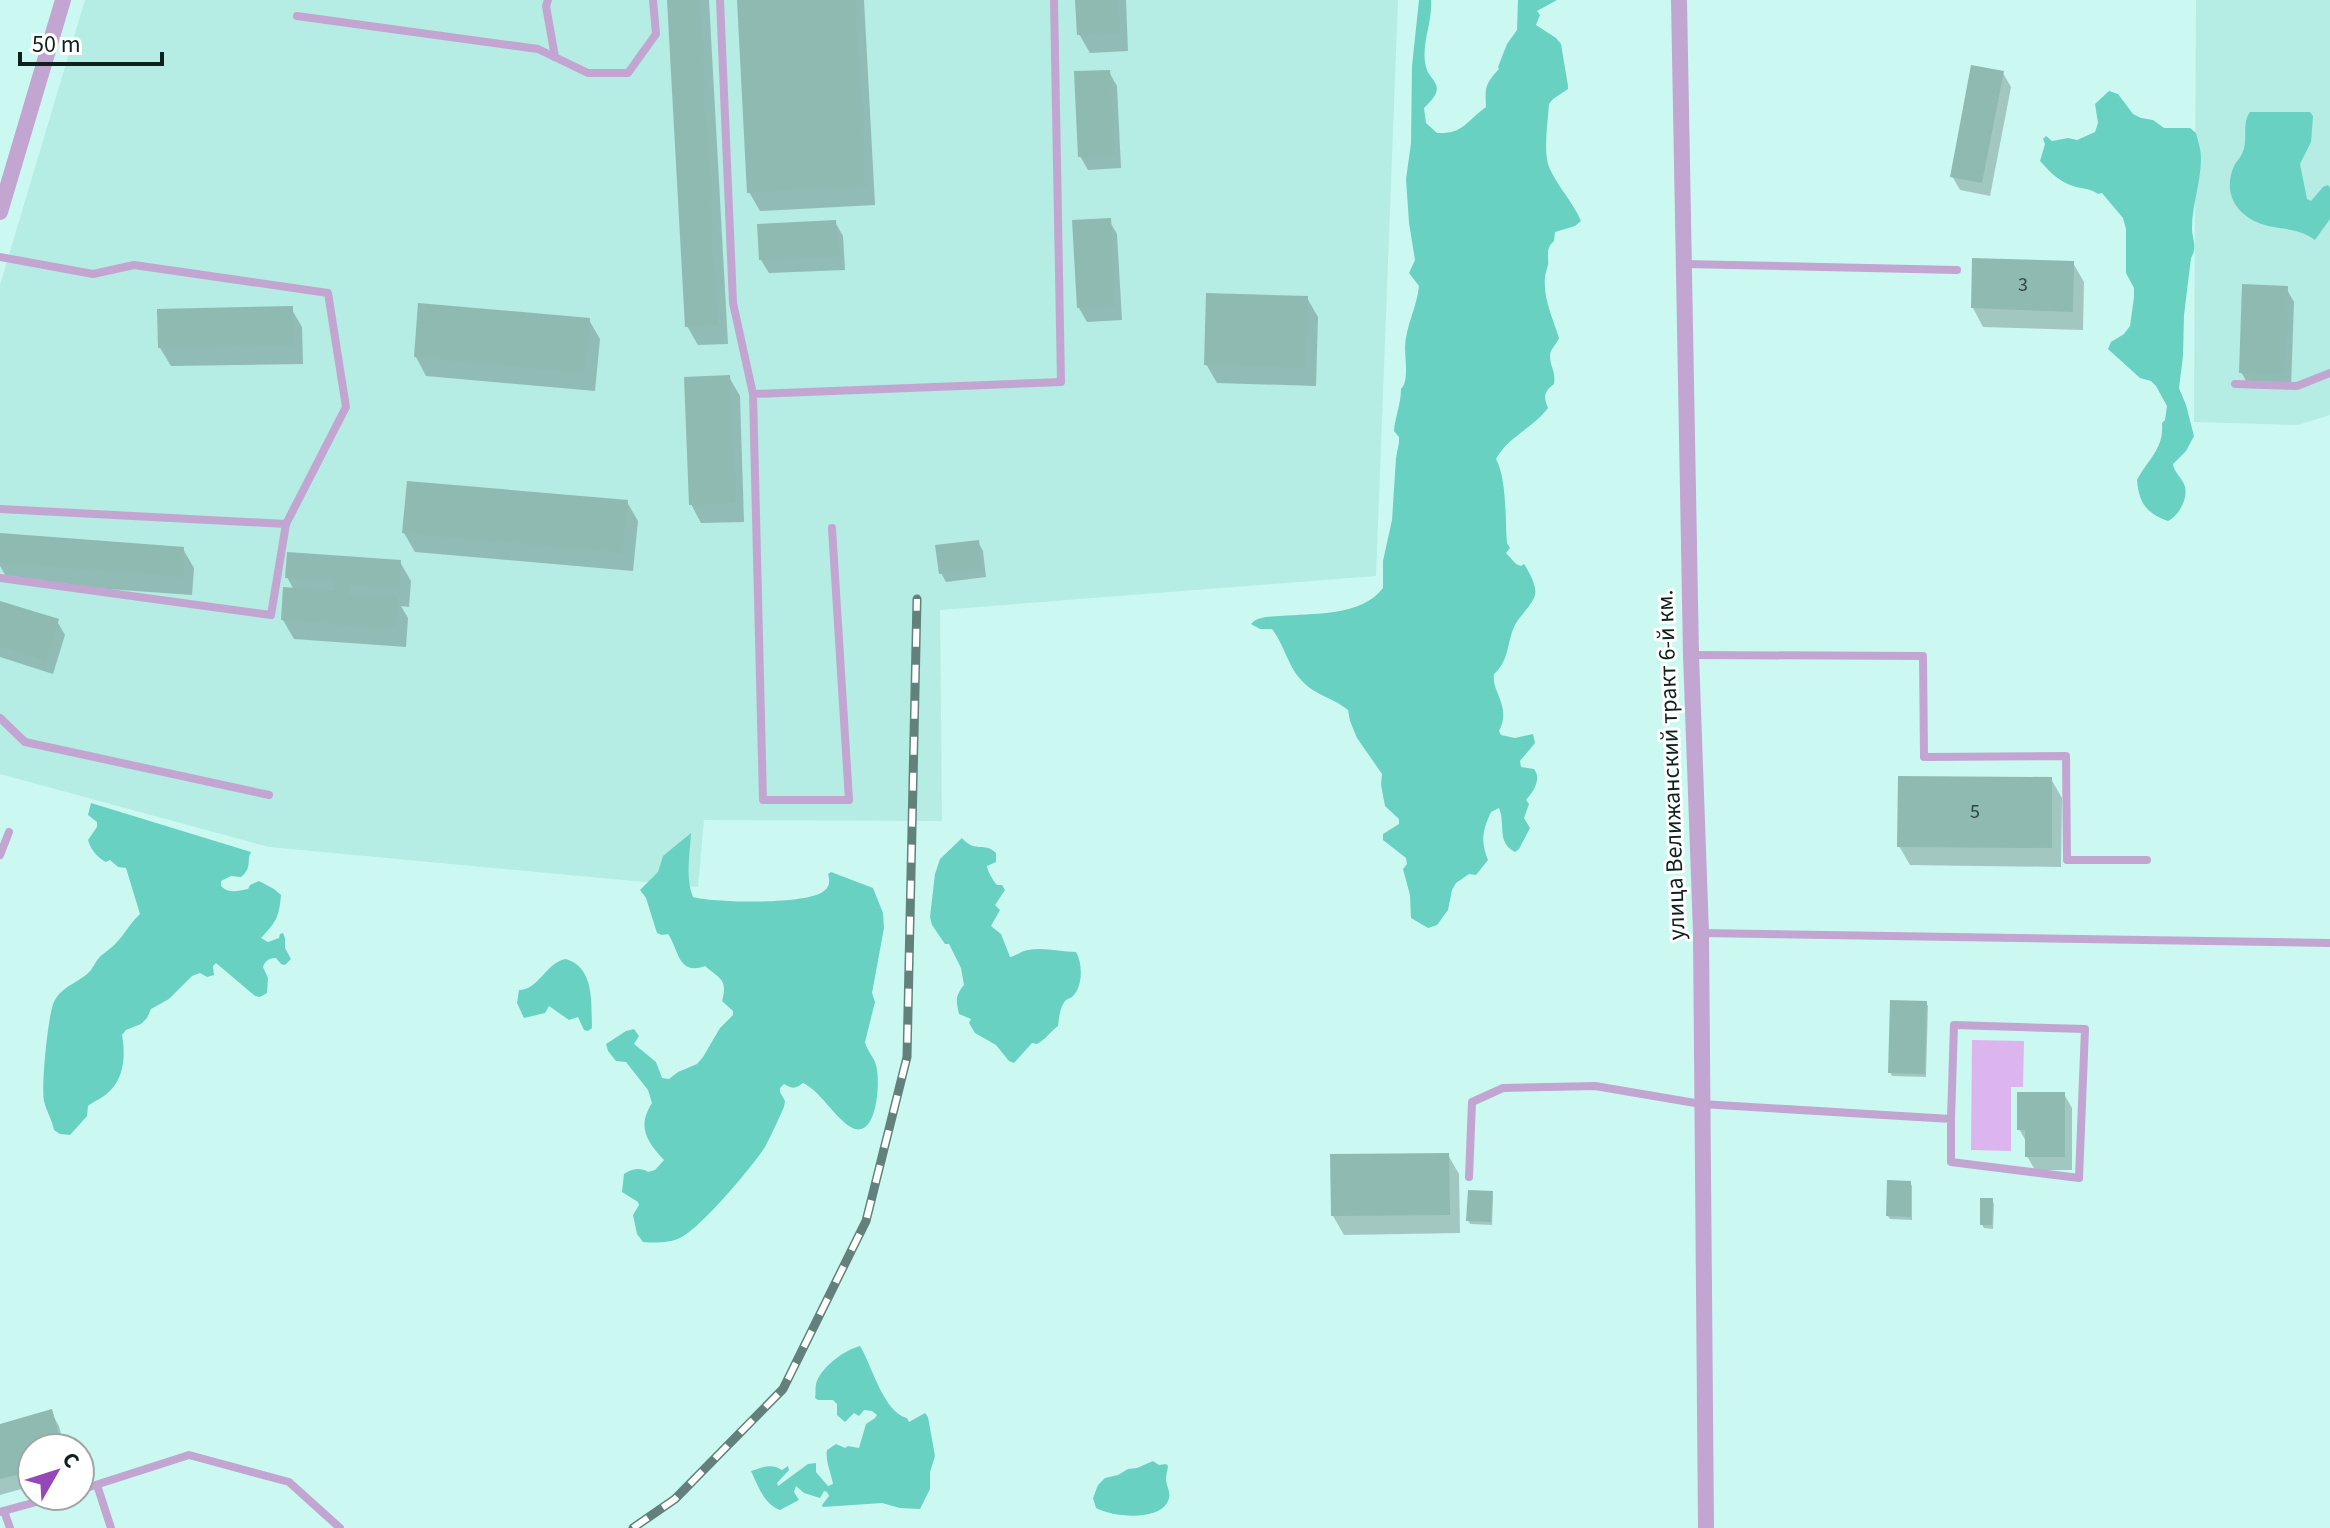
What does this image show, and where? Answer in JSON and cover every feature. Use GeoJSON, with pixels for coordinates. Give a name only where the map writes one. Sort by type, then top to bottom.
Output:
{"type":"FeatureCollection","features":[{"type":"Feature","properties":{"kind":"street"},"geometry":{"type":"LineString","coordinates":[[0,212],[63,0]]}},
{"type":"Feature","properties":{"kind":"street","name":"улица Велижанский тракт 6-й км."},"geometry":{"type":"LineString","coordinates":[[1679,0],[1691,655],[1701,933],[1706,1528]]}},
{"type":"Feature","properties":{"kind":"lane"},"geometry":{"type":"LineString","coordinates":[[548,0],[546,6],[555,57]]}},
{"type":"Feature","properties":{"kind":"lane"},"geometry":{"type":"LineString","coordinates":[[297,16],[538,49],[588,73],[628,73],[656,34],[653,0]]}},
{"type":"Feature","properties":{"kind":"lane"},"geometry":{"type":"LineString","coordinates":[[720,0],[733,303],[753,394],[763,800],[849,800],[832,528]]}},
{"type":"Feature","properties":{"kind":"lane"},"geometry":{"type":"LineString","coordinates":[[753,394],[1061,382],[1054,0]]}},
{"type":"Feature","properties":{"kind":"lane"},"geometry":{"type":"LineString","coordinates":[[0,257],[93,274],[134,265],[328,293],[346,407],[286,524],[271,615],[0,578]]}},
{"type":"Feature","properties":{"kind":"lane"},"geometry":{"type":"LineString","coordinates":[[1684,264],[1957,270]]}},
{"type":"Feature","properties":{"kind":"lane"},"geometry":{"type":"LineString","coordinates":[[2235,384],[2297,386],[2330,373]]}},
{"type":"Feature","properties":{"kind":"lane"},"geometry":{"type":"LineString","coordinates":[[0,509],[286,524]]}},
{"type":"Feature","properties":{"kind":"lane"},"geometry":{"type":"LineString","coordinates":[[1691,655],[1923,656],[1924,757],[2066,756],[2067,860],[2147,860]]}},
{"type":"Feature","properties":{"kind":"lane"},"geometry":{"type":"LineString","coordinates":[[0,718],[25,742],[269,795]]}},
{"type":"Feature","properties":{"kind":"lane"},"geometry":{"type":"LineString","coordinates":[[0,855],[9,832]]}},
{"type":"Feature","properties":{"kind":"lane"},"geometry":{"type":"LineString","coordinates":[[1701,933],[2330,943]]}},
{"type":"Feature","properties":{"kind":"lane"},"geometry":{"type":"LineString","coordinates":[[1954,1025],[2085,1029],[2079,1178],[1951,1162],[1951,1119],[1954,1025]]}},
{"type":"Feature","properties":{"kind":"lane"},"geometry":{"type":"LineString","coordinates":[[1469,1177],[1472,1102],[1503,1088],[1595,1086],[1701,1104],[1951,1119]]}},
{"type":"Feature","properties":{"kind":"lane"},"geometry":{"type":"LineString","coordinates":[[111,1528],[97,1485],[189,1455],[289,1482],[340,1528]]}},
{"type":"Feature","properties":{"kind":"lane"},"geometry":{"type":"LineString","coordinates":[[2,1511],[10,1528]]}},
{"type":"Feature","properties":{"kind":"shaded area"},"geometry":{"type":"Polygon","coordinates":[[[85,0],[1398,0],[1376,576],[940,610],[942,821],[704,820],[698,887],[269,847],[0,774],[0,285],[85,0]]]}},
{"type":"Feature","properties":{"kind":"shaded area"},"geometry":{"type":"Polygon","coordinates":[[[1419,0],[1431,0],[1425,62],[1437,90],[1424,108],[1426,123],[1437,133],[1446,133],[1464,126],[1486,107],[1487,86],[1499,69],[1507,44],[1517,30],[1518,0],[1557,0],[1537,11],[1540,15],[1536,25],[1561,44],[1568,86],[1549,104],[1546,153],[1552,174],[1581,221],[1555,232],[1554,241],[1548,249],[1546,293],[1559,338],[1550,353],[1554,384],[1545,394],[1548,408],[1496,459],[1504,488],[1507,543],[1510,548],[1506,553],[1516,564],[1524,564],[1535,591],[1531,603],[1514,627],[1505,658],[1494,674],[1503,714],[1501,735],[1515,738],[1533,734],[1535,743],[1520,761],[1521,767],[1534,769],[1537,777],[1534,789],[1526,800],[1529,804],[1524,818],[1530,828],[1515,852],[1503,838],[1499,808],[1491,812],[1484,835],[1488,860],[1476,875],[1469,874],[1456,883],[1448,910],[1437,925],[1428,928],[1411,918],[1410,895],[1403,869],[1407,864],[1406,858],[1383,840],[1383,834],[1399,824],[1399,819],[1385,806],[1382,774],[1357,738],[1348,710],[1304,683],[1294,671],[1272,629],[1260,629],[1251,624],[1264,617],[1349,609],[1374,597],[1383,588],[1383,561],[1392,520],[1399,442],[1394,431],[1406,376],[1406,339],[1419,286],[1409,273],[1415,260],[1406,179],[1419,0]]]}},
{"type":"Feature","properties":{"kind":"shaded area"},"geometry":{"type":"Polygon","coordinates":[[[2196,0],[2330,0],[2330,415],[2298,425],[2194,422],[2196,0]]]}},
{"type":"Feature","properties":{"kind":"shaded area"},"geometry":{"type":"Polygon","coordinates":[[[2109,91],[2118,94],[2133,114],[2141,118],[2153,120],[2164,128],[2190,128],[2196,133],[2201,158],[2192,219],[2194,250],[2184,315],[2179,388],[2194,436],[2186,451],[2173,464],[2186,492],[2181,507],[2168,521],[2145,506],[2137,480],[2161,440],[2167,406],[2151,381],[2140,378],[2108,349],[2111,342],[2130,326],[2134,297],[2134,288],[2126,273],[2123,218],[2102,193],[2063,182],[2040,161],[2046,136],[2052,141],[2077,140],[2095,132],[2098,123],[2095,104],[2109,91]]]}},
{"type":"Feature","properties":{"kind":"shaded area"},"geometry":{"type":"Polygon","coordinates":[[[2250,112],[2310,112],[2313,116],[2311,142],[2300,164],[2307,199],[2311,201],[2323,187],[2328,185],[2330,188],[2330,219],[2315,240],[2300,232],[2252,220],[2236,206],[2230,187],[2231,176],[2244,149],[2250,112]]]}},
{"type":"Feature","properties":{"kind":"shaded area"},"geometry":{"type":"Polygon","coordinates":[[[91,803],[251,852],[245,873],[241,877],[231,876],[221,881],[221,886],[237,891],[248,889],[259,881],[281,895],[276,919],[261,938],[268,942],[283,933],[285,948],[291,959],[285,965],[276,958],[266,962],[263,967],[268,978],[267,993],[260,997],[216,963],[213,966],[214,975],[207,977],[200,973],[192,976],[169,999],[151,1009],[141,1024],[122,1035],[124,1052],[116,1084],[88,1106],[87,1116],[70,1135],[54,1130],[43,1093],[47,1035],[54,1002],[57,996],[91,970],[140,914],[126,868],[103,860],[89,843],[97,827],[97,822],[88,815],[91,803]]]}},
{"type":"Feature","properties":{"kind":"shaded area"},"geometry":{"type":"Polygon","coordinates":[[[691,833],[689,874],[693,897],[740,901],[799,899],[824,891],[831,872],[873,888],[883,913],[884,928],[872,993],[875,1002],[865,1042],[876,1065],[877,1096],[871,1119],[866,1127],[858,1129],[843,1121],[803,1083],[794,1088],[784,1084],[780,1092],[785,1101],[784,1107],[768,1142],[725,1197],[680,1238],[643,1242],[637,1234],[633,1215],[638,1202],[622,1192],[624,1174],[636,1169],[655,1170],[664,1160],[646,1134],[645,1120],[652,1103],[648,1090],[626,1062],[616,1061],[606,1044],[634,1029],[639,1036],[634,1044],[656,1062],[662,1078],[669,1079],[697,1064],[720,1028],[733,1015],[733,1011],[722,1001],[724,988],[719,977],[705,966],[696,968],[684,964],[668,934],[657,933],[646,898],[640,890],[658,872],[663,856],[691,833]]]}},
{"type":"Feature","properties":{"kind":"shaded area"},"geometry":{"type":"Polygon","coordinates":[[[962,838],[967,843],[996,853],[996,862],[987,868],[995,883],[1005,890],[995,905],[1000,910],[991,926],[1001,934],[1010,957],[1028,950],[1046,949],[1076,952],[1080,963],[1081,975],[1076,993],[1062,1005],[1058,1026],[1037,1044],[1032,1043],[1014,1063],[996,1045],[975,1033],[969,1023],[971,1019],[959,1014],[957,999],[964,985],[961,968],[949,944],[945,944],[932,925],[930,917],[940,859],[962,838]]]}},
{"type":"Feature","properties":{"kind":"shaded area"},"geometry":{"type":"Polygon","coordinates":[[[566,959],[582,970],[587,978],[592,1008],[592,1028],[588,1031],[584,1030],[578,1017],[569,1020],[549,1006],[545,1013],[524,1018],[517,1003],[519,990],[532,986],[553,965],[566,959]]]}},
{"type":"Feature","properties":{"kind":"shaded area"},"geometry":{"type":"Polygon","coordinates":[[[1972,1040],[2024,1041],[2023,1087],[2011,1087],[2011,1151],[1971,1150],[1972,1040]]]}},
{"type":"Feature","properties":{"kind":"shaded area"},"geometry":{"type":"Polygon","coordinates":[[[860,1346],[891,1407],[909,1422],[925,1413],[928,1417],[935,1456],[930,1472],[930,1489],[920,1509],[882,1503],[823,1507],[829,1496],[827,1492],[824,1491],[820,1498],[804,1493],[796,1486],[794,1492],[799,1500],[780,1510],[774,1507],[762,1494],[751,1471],[771,1466],[782,1470],[788,1466],[789,1470],[777,1483],[778,1486],[808,1464],[816,1463],[816,1472],[828,1486],[833,1484],[827,1450],[836,1444],[859,1448],[866,1424],[877,1415],[864,1410],[859,1416],[854,1413],[845,1422],[837,1415],[837,1404],[833,1400],[815,1398],[818,1378],[827,1366],[860,1346]]]}},
{"type":"Feature","properties":{"kind":"shaded area"},"geometry":{"type":"Polygon","coordinates":[[[1153,1461],[1168,1466],[1169,1496],[1162,1509],[1134,1516],[1112,1514],[1096,1508],[1093,1498],[1098,1485],[1105,1478],[1153,1461]]]}},
{"type":"Feature","properties":{"kind":"building"},"geometry":{"type":"Polygon","coordinates":[[[667,0],[700,0],[718,325],[685,327],[667,0]]]}},
{"type":"Feature","properties":{"kind":"building"},"geometry":{"type":"Polygon","coordinates":[[[737,0],[856,0],[866,186],[747,193],[737,0]]]}},
{"type":"Feature","properties":{"kind":"building"},"geometry":{"type":"Polygon","coordinates":[[[1075,0],[1117,0],[1119,33],[1077,35],[1075,0]]]}},
{"type":"Feature","properties":{"kind":"building"},"geometry":{"type":"Polygon","coordinates":[[[1971,65],[2004,71],[1982,183],[1950,177],[1971,65]]]}},
{"type":"Feature","properties":{"kind":"building"},"geometry":{"type":"Polygon","coordinates":[[[1110,70],[1115,155],[1078,157],[1074,71],[1110,70]]]}},
{"type":"Feature","properties":{"kind":"building"},"geometry":{"type":"Polygon","coordinates":[[[1111,218],[1115,306],[1077,308],[1072,220],[1111,218]]]}},
{"type":"Feature","properties":{"kind":"building"},"geometry":{"type":"Polygon","coordinates":[[[836,220],[838,256],[759,260],[757,224],[836,220]]]}},
{"type":"Feature","properties":{"kind":"building"},"geometry":{"type":"Polygon","coordinates":[[[1972,258],[2074,261],[2073,312],[1971,308],[1972,258]]]}},
{"type":"Feature","properties":{"kind":"building"},"geometry":{"type":"Polygon","coordinates":[[[2242,284],[2288,286],[2284,375],[2239,373],[2242,284]]]}},
{"type":"Feature","properties":{"kind":"building"},"geometry":{"type":"Polygon","coordinates":[[[1206,293],[1308,296],[1306,368],[1204,365],[1206,293]]]}},
{"type":"Feature","properties":{"kind":"building"},"geometry":{"type":"Polygon","coordinates":[[[418,303],[590,318],[585,373],[414,357],[418,303]]]}},
{"type":"Feature","properties":{"kind":"building"},"geometry":{"type":"Polygon","coordinates":[[[293,306],[293,345],[158,348],[157,309],[293,306]]]}},
{"type":"Feature","properties":{"kind":"building"},"geometry":{"type":"Polygon","coordinates":[[[730,375],[735,503],[689,505],[684,377],[730,375]]]}},
{"type":"Feature","properties":{"kind":"building"},"geometry":{"type":"Polygon","coordinates":[[[407,481],[628,500],[623,553],[402,533],[407,481]]]}},
{"type":"Feature","properties":{"kind":"building"},"geometry":{"type":"Polygon","coordinates":[[[0,533],[184,547],[182,577],[0,563],[0,533]]]}},
{"type":"Feature","properties":{"kind":"building"},"geometry":{"type":"Polygon","coordinates":[[[979,540],[982,569],[939,574],[935,545],[979,540]]]}},
{"type":"Feature","properties":{"kind":"building"},"geometry":{"type":"Polygon","coordinates":[[[287,552],[401,560],[399,589],[350,585],[349,594],[398,597],[396,629],[281,620],[283,587],[334,591],[335,581],[285,578],[287,552]]]}},
{"type":"Feature","properties":{"kind":"building"},"geometry":{"type":"Polygon","coordinates":[[[0,601],[59,619],[46,661],[0,647],[0,601]]]}},
{"type":"Feature","properties":{"kind":"building"},"geometry":{"type":"Polygon","coordinates":[[[1898,776],[2052,777],[2052,848],[1897,847],[1898,776]]]}},
{"type":"Feature","properties":{"kind":"building"},"geometry":{"type":"Polygon","coordinates":[[[1890,1000],[1927,1001],[1925,1074],[1888,1073],[1890,1000]]]}},
{"type":"Feature","properties":{"kind":"building"},"geometry":{"type":"Polygon","coordinates":[[[2017,1092],[2065,1092],[2065,1157],[2025,1157],[2025,1130],[2017,1130],[2017,1092]]]}},
{"type":"Feature","properties":{"kind":"building"},"geometry":{"type":"Polygon","coordinates":[[[1449,1153],[1450,1215],[1331,1216],[1330,1154],[1449,1153]]]}},
{"type":"Feature","properties":{"kind":"building"},"geometry":{"type":"Polygon","coordinates":[[[1887,1180],[1911,1181],[1911,1217],[1886,1216],[1887,1180]]]}},
{"type":"Feature","properties":{"kind":"building"},"geometry":{"type":"Polygon","coordinates":[[[1468,1190],[1493,1191],[1491,1222],[1466,1221],[1468,1190]]]}},
{"type":"Feature","properties":{"kind":"building"},"geometry":{"type":"Polygon","coordinates":[[[1980,1198],[1993,1198],[1992,1225],[1980,1225],[1980,1198]]]}},
{"type":"Feature","properties":{"kind":"building"},"geometry":{"type":"Polygon","coordinates":[[[52,1409],[58,1432],[16,1432],[16,1475],[0,1479],[0,1424],[52,1409]]]}},
{"type":"Feature","properties":{"kind":"railway"},"geometry":{"type":"LineString","coordinates":[[633,1528],[675,1499],[783,1389],[866,1221],[907,1057],[917,599]]}}]}
